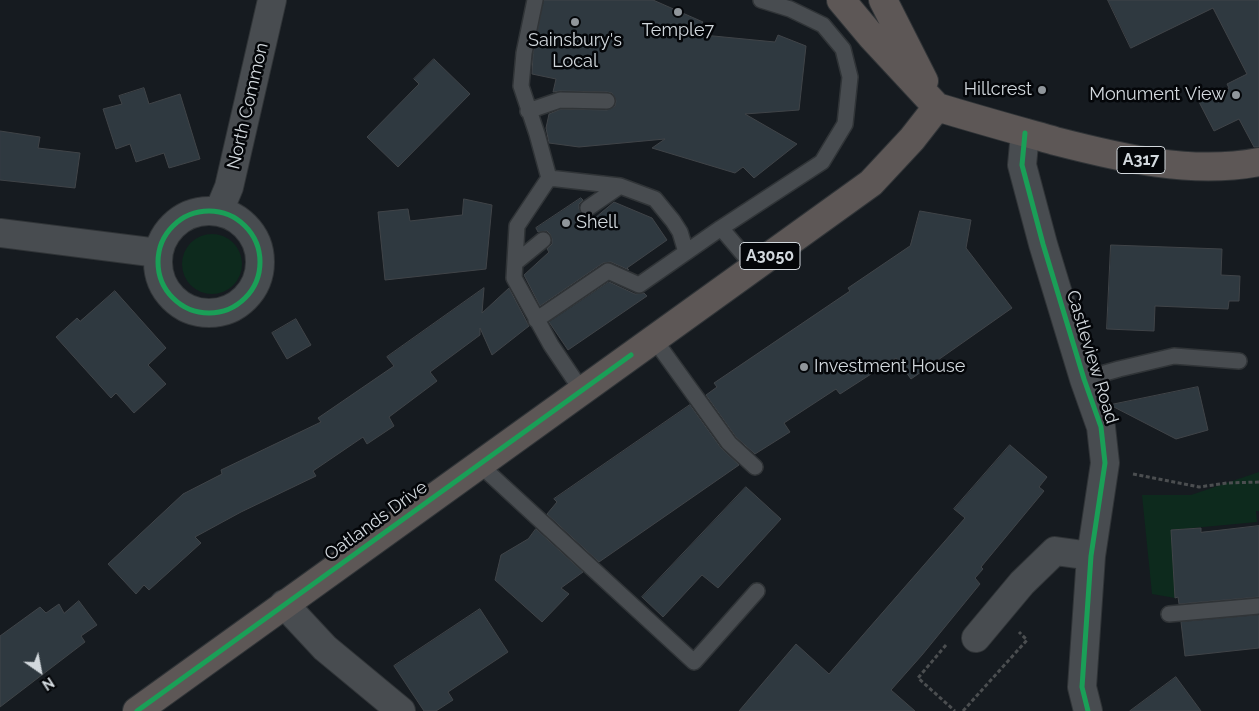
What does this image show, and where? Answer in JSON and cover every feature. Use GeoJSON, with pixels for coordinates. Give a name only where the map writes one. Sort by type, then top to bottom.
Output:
{"type":"FeatureCollection","features":[{"type":"Feature","properties":{"kind":"main road"},"geometry":{"type":"LineString","coordinates":[[883,0],[937,107]]}},
{"type":"Feature","properties":{"kind":"main road"},"geometry":{"type":"LineString","coordinates":[[845,4],[937,107]]}},
{"type":"Feature","properties":{"kind":"main road","name":"A317"},"geometry":{"type":"LineString","coordinates":[[937,107],[1101,153],[1169,165],[1222,166],[1259,162]]}},
{"type":"Feature","properties":{"kind":"main road","name":"Oatlands Drive"},"geometry":{"type":"LineString","coordinates":[[137,711],[871,183],[912,139],[937,107]]}},
{"type":"Feature","properties":{"kind":"street","name":"North Common"},"geometry":{"type":"LineString","coordinates":[[219,211],[229,187],[272,0]]}},
{"type":"Feature","properties":{"kind":"street","name":"Castleview Road"},"geometry":{"type":"LineString","coordinates":[[1025,133],[1022,165],[1043,244],[1084,379],[1101,427],[1104,470],[1091,556],[1082,687],[1088,711]]}},
{"type":"Feature","properties":{"kind":"street"},"geometry":{"type":"LineString","coordinates":[[202,211],[219,211],[234,217],[248,228],[257,242],[261,260],[258,276],[251,292],[239,304],[223,311],[206,313],[189,309],[174,300],[164,287],[158,270],[158,253],[164,237],[174,224],[187,215],[202,211]]}},
{"type":"Feature","properties":{"kind":"street"},"geometry":{"type":"LineString","coordinates":[[0,233],[158,253]]}},
{"type":"Feature","properties":{"kind":"street"},"geometry":{"type":"LineString","coordinates":[[976,638],[1022,583],[1055,551],[1091,556]]}},
{"type":"Feature","properties":{"kind":"street"},"geometry":{"type":"LineString","coordinates":[[284,604],[326,648],[401,711]]}},
{"type":"Feature","properties":{"kind":"lane"},"geometry":{"type":"LineString","coordinates":[[535,0],[524,53],[521,86],[549,178],[517,226],[514,278],[528,297],[536,320],[556,342],[582,390]]}},
{"type":"Feature","properties":{"kind":"lane"},"geometry":{"type":"LineString","coordinates":[[536,320],[608,272],[639,285],[721,228],[822,162],[845,124],[850,78],[843,49],[823,25],[790,9],[761,0]]}},
{"type":"Feature","properties":{"kind":"lane"},"geometry":{"type":"LineString","coordinates":[[823,25],[845,4]]}},
{"type":"Feature","properties":{"kind":"lane"},"geometry":{"type":"LineString","coordinates":[[528,111],[560,100],[607,101]]}},
{"type":"Feature","properties":{"kind":"lane"},"geometry":{"type":"LineString","coordinates":[[549,178],[620,186],[655,199],[680,232],[686,252]]}},
{"type":"Feature","properties":{"kind":"lane"},"geometry":{"type":"LineString","coordinates":[[588,208],[620,186]]}},
{"type":"Feature","properties":{"kind":"lane"},"geometry":{"type":"LineString","coordinates":[[721,228],[754,268]]}},
{"type":"Feature","properties":{"kind":"lane"},"geometry":{"type":"LineString","coordinates":[[515,263],[543,240]]}},
{"type":"Feature","properties":{"kind":"lane"},"geometry":{"type":"LineString","coordinates":[[654,339],[729,443],[756,466]]}},
{"type":"Feature","properties":{"kind":"lane"},"geometry":{"type":"LineString","coordinates":[[1084,379],[1174,356],[1239,361]]}},
{"type":"Feature","properties":{"kind":"lane"},"geometry":{"type":"LineString","coordinates":[[479,464],[694,662],[757,591]]}},
{"type":"Feature","properties":{"kind":"lane"},"geometry":{"type":"LineString","coordinates":[[1170,614],[1259,606]]}},
{"type":"Feature","properties":{"kind":"path"},"geometry":{"type":"LineString","coordinates":[[1104,470],[1199,487],[1227,483],[1259,482]]}},
{"type":"Feature","properties":{"kind":"path"},"geometry":{"type":"LineString","coordinates":[[963,711],[1028,640],[1015,628]]}},
{"type":"Feature","properties":{"kind":"green space"},"geometry":{"type":"Polygon","coordinates":[[[206,234],[218,234],[234,242],[240,252],[242,264],[240,276],[234,286],[218,294],[206,294],[190,286],[182,270],[182,258],[190,242],[206,234]]]}},
{"type":"Feature","properties":{"kind":"green space"},"geometry":{"type":"Polygon","coordinates":[[[1259,472],[1259,511],[1256,511],[1257,522],[1171,530],[1175,598],[1152,594],[1142,495],[1191,495],[1259,472]]]}},
{"type":"Feature","properties":{"kind":"building"},"geometry":{"type":"Polygon","coordinates":[[[544,0],[653,0],[703,22],[693,34],[775,42],[778,35],[806,46],[799,110],[745,114],[797,144],[754,178],[743,167],[735,173],[652,148],[665,139],[579,147],[549,143],[546,128],[549,114],[561,109],[607,110],[615,106],[616,101],[612,93],[607,92],[553,92],[556,79],[532,74],[533,54],[544,0]]]}},
{"type":"Feature","properties":{"kind":"building"},"geometry":{"type":"Polygon","coordinates":[[[1108,0],[1259,0],[1259,147],[1254,147],[1239,119],[1214,131],[1199,102],[1229,88],[1227,84],[1247,74],[1213,8],[1131,48],[1108,0]]]}},
{"type":"Feature","properties":{"kind":"building"},"geometry":{"type":"Polygon","coordinates":[[[434,59],[470,94],[398,167],[367,137],[419,84],[414,79],[434,59]]]}},
{"type":"Feature","properties":{"kind":"building"},"geometry":{"type":"Polygon","coordinates":[[[144,88],[149,104],[180,94],[200,159],[169,168],[164,153],[136,162],[130,144],[116,149],[103,109],[122,104],[119,96],[144,88]]]}},
{"type":"Feature","properties":{"kind":"building"},"geometry":{"type":"Polygon","coordinates":[[[0,131],[40,137],[38,148],[80,153],[75,188],[0,180],[0,131]]]}},
{"type":"Feature","properties":{"kind":"building"},"geometry":{"type":"Polygon","coordinates":[[[581,198],[583,200],[579,204],[579,209],[584,216],[593,216],[595,218],[614,202],[652,218],[667,240],[627,268],[629,270],[611,262],[603,263],[540,306],[524,275],[549,252],[547,249],[552,244],[552,239],[547,231],[538,232],[536,228],[581,198]]]}},
{"type":"Feature","properties":{"kind":"building"},"geometry":{"type":"Polygon","coordinates":[[[464,199],[492,205],[486,269],[385,280],[378,212],[408,209],[410,221],[462,215],[464,199]]]}},
{"type":"Feature","properties":{"kind":"building"},"geometry":{"type":"Polygon","coordinates":[[[920,211],[971,220],[966,248],[1012,308],[911,379],[896,358],[840,394],[836,389],[784,423],[790,432],[755,454],[736,437],[706,395],[717,387],[714,383],[850,291],[848,288],[910,246],[920,211]]]}},
{"type":"Feature","properties":{"kind":"building"},"geometry":{"type":"Polygon","coordinates":[[[1111,245],[1222,249],[1221,275],[1240,276],[1239,301],[1229,301],[1228,309],[1155,306],[1154,331],[1107,329],[1111,245]]]}},
{"type":"Feature","properties":{"kind":"building"},"geometry":{"type":"Polygon","coordinates":[[[609,282],[635,294],[644,293],[647,296],[568,350],[549,322],[609,282]]]}},
{"type":"Feature","properties":{"kind":"building"},"geometry":{"type":"Polygon","coordinates":[[[484,288],[482,313],[509,288],[529,326],[492,355],[480,328],[480,335],[430,372],[437,381],[389,417],[394,426],[367,444],[363,437],[313,471],[316,476],[241,512],[195,537],[201,543],[149,590],[144,585],[136,594],[108,564],[183,494],[222,474],[221,470],[321,422],[318,418],[394,366],[387,357],[484,288]]]}},
{"type":"Feature","properties":{"kind":"building"},"geometry":{"type":"Polygon","coordinates":[[[115,291],[166,348],[148,365],[166,384],[134,413],[116,393],[111,398],[56,337],[77,318],[80,321],[115,291]]]}},
{"type":"Feature","properties":{"kind":"building"},"geometry":{"type":"Polygon","coordinates":[[[296,319],[311,345],[287,359],[272,333],[296,319]]]}},
{"type":"Feature","properties":{"kind":"building"},"geometry":{"type":"Polygon","coordinates":[[[1198,387],[1208,430],[1176,439],[1110,405],[1198,387]]]}},
{"type":"Feature","properties":{"kind":"building"},"geometry":{"type":"Polygon","coordinates":[[[690,405],[721,448],[739,465],[599,562],[547,514],[557,502],[554,499],[690,405]]]}},
{"type":"Feature","properties":{"kind":"building"},"geometry":{"type":"Polygon","coordinates":[[[1010,445],[1047,477],[1039,487],[1044,491],[981,567],[983,569],[975,578],[980,584],[891,690],[915,711],[739,711],[796,644],[829,674],[965,518],[954,509],[1010,445]]]}},
{"type":"Feature","properties":{"kind":"building"},"geometry":{"type":"Polygon","coordinates":[[[746,487],[781,519],[718,588],[702,575],[663,617],[642,597],[746,487]]]}},
{"type":"Feature","properties":{"kind":"building"},"geometry":{"type":"Polygon","coordinates":[[[1259,526],[1259,597],[1179,604],[1178,597],[1175,598],[1171,530],[1201,528],[1201,532],[1259,526]]]}},
{"type":"Feature","properties":{"kind":"building"},"geometry":{"type":"Polygon","coordinates":[[[536,529],[583,572],[561,588],[569,594],[542,622],[495,580],[501,555],[528,539],[536,529]]]}},
{"type":"Feature","properties":{"kind":"building"},"geometry":{"type":"Polygon","coordinates":[[[79,601],[97,625],[81,636],[85,642],[0,707],[0,636],[40,607],[46,613],[59,604],[64,613],[79,601]]]}},
{"type":"Feature","properties":{"kind":"building"},"geometry":{"type":"Polygon","coordinates":[[[480,609],[508,652],[448,692],[453,700],[436,711],[424,711],[394,666],[480,609]]]}},
{"type":"Feature","properties":{"kind":"building"},"geometry":{"type":"Polygon","coordinates":[[[1259,615],[1259,648],[1185,656],[1181,622],[1259,615]]]}},
{"type":"Feature","properties":{"kind":"building"},"geometry":{"type":"Polygon","coordinates":[[[1176,677],[1201,711],[1130,711],[1176,677]]]}},
{"type":"Feature","properties":{"kind":"cycle path"},"geometry":{"type":"LineString","coordinates":[[1025,133],[1022,165],[1043,244],[1084,379],[1101,427],[1105,463],[1091,556],[1082,687],[1088,711]]}},
{"type":"Feature","properties":{"kind":"cycle path"},"geometry":{"type":"LineString","coordinates":[[209,211],[229,215],[245,226],[256,242],[260,262],[256,282],[245,298],[229,309],[209,313],[189,309],[173,298],[162,282],[158,262],[162,242],[173,226],[189,215],[209,211]]}},
{"type":"Feature","properties":{"kind":"cycle path"},"geometry":{"type":"LineString","coordinates":[[137,711],[631,355]]}},
{"type":"Feature","properties":{"kind":"place","name":"Temple7"},"geometry":{"type":"Point","coordinates":[678,12]}},
{"type":"Feature","properties":{"kind":"place","name":"Sainsbury's Local"},"geometry":{"type":"Point","coordinates":[575,22]}},
{"type":"Feature","properties":{"kind":"place","name":"Hillcrest"},"geometry":{"type":"Point","coordinates":[1042,90]}},
{"type":"Feature","properties":{"kind":"place","name":"Monument View"},"geometry":{"type":"Point","coordinates":[1236,95]}},
{"type":"Feature","properties":{"kind":"place","name":"Shell"},"geometry":{"type":"Point","coordinates":[566,223]}},
{"type":"Feature","properties":{"kind":"place","name":"Investment House"},"geometry":{"type":"Point","coordinates":[804,367]}}]}
